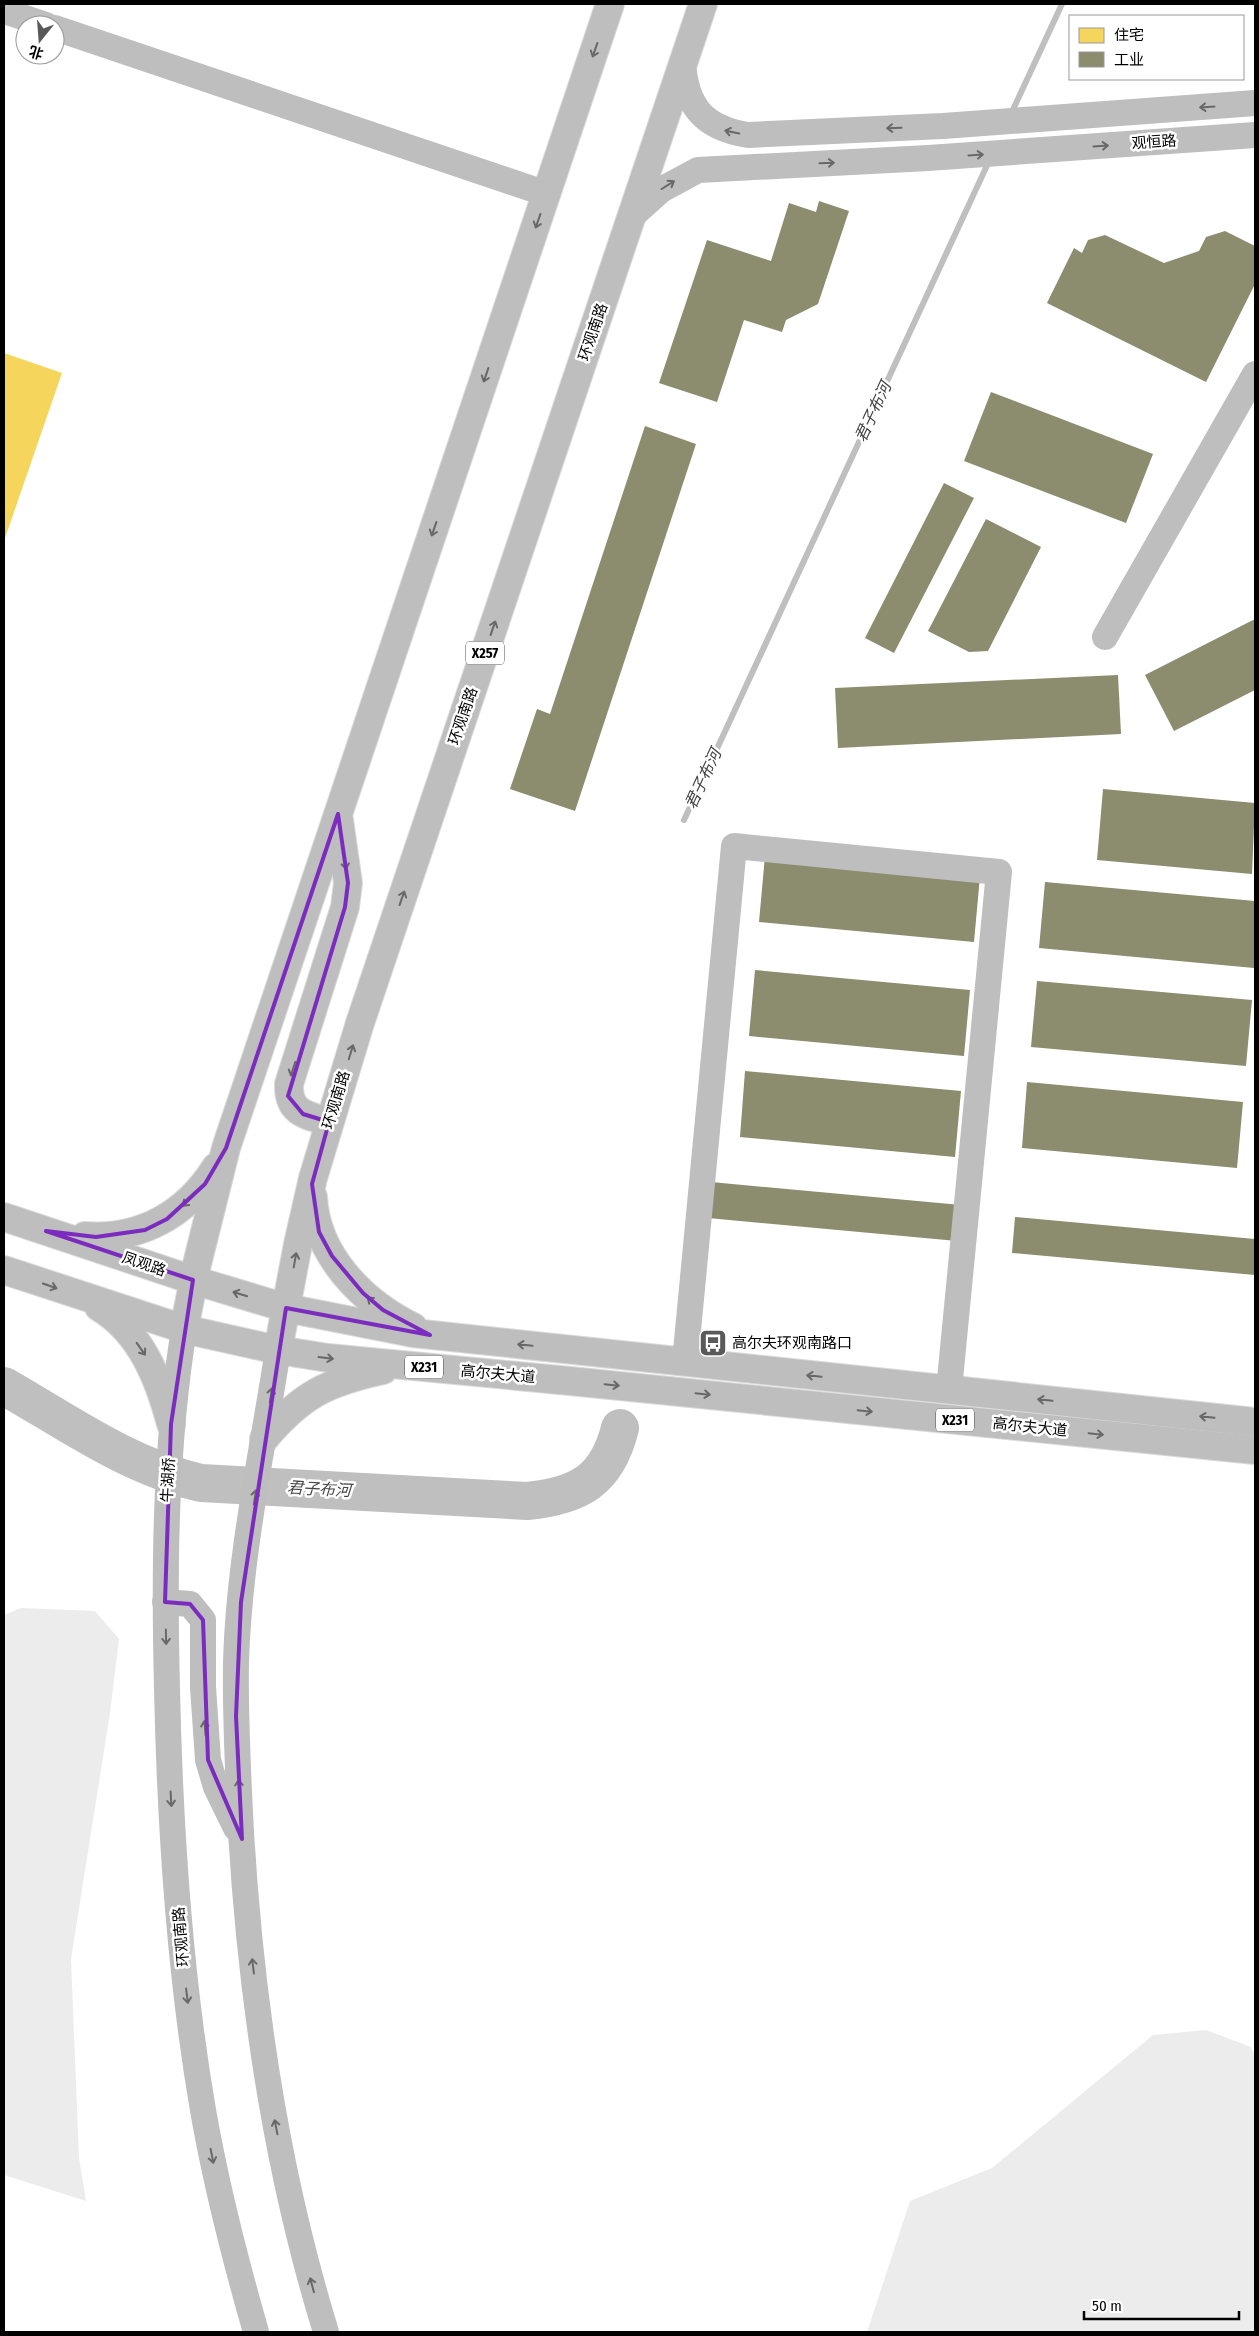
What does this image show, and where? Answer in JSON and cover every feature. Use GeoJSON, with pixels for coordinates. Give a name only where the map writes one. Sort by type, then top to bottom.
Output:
{"type":"FeatureCollection","features":[{"type":"Feature","properties":{"kind":"main road"},"geometry":{"type":"LineString","coordinates":[[184,1329],[193,1280],[226,1148],[610,4]]}},
{"type":"Feature","properties":{"kind":"main road","name":"环观南路"},"geometry":{"type":"LineString","coordinates":[[278,1350],[312,1184],[363,1013],[703,4]]}},
{"type":"Feature","properties":{"kind":"main road"},"geometry":{"type":"LineString","coordinates":[[329,1122],[303,1114],[294,1106],[288,1096],[288,1090],[345,907],[348,884],[338,814]]}},
{"type":"Feature","properties":{"kind":"main road"},"geometry":{"type":"LineString","coordinates":[[46,1231],[96,1237],[121,1236],[145,1230],[167,1219],[187,1203],[205,1184],[226,1148]]}},
{"type":"Feature","properties":{"kind":"main road"},"geometry":{"type":"LineString","coordinates":[[312,1184],[313,1209],[319,1232],[332,1256],[345,1274],[383,1310],[430,1335]]}},
{"type":"Feature","properties":{"kind":"main road","name":"凤观路"},"geometry":{"type":"LineString","coordinates":[[4,1217],[193,1280],[286,1308]]}},
{"type":"Feature","properties":{"kind":"main road","name":"X231"},"geometry":{"type":"LineString","coordinates":[[4,1270],[78,1296],[184,1329],[278,1350]]}},
{"type":"Feature","properties":{"kind":"main road"},"geometry":{"type":"LineString","coordinates":[[78,1296],[106,1312],[126,1330],[142,1350],[153,1370],[171,1424]]}},
{"type":"Feature","properties":{"kind":"main road","name":"高尔夫大道"},"geometry":{"type":"LineString","coordinates":[[286,1308],[430,1335],[1255,1422]]}},
{"type":"Feature","properties":{"kind":"main road","name":"高尔夫大道"},"geometry":{"type":"LineString","coordinates":[[278,1350],[328,1358],[570,1380],[1255,1450]]}},
{"type":"Feature","properties":{"kind":"main road"},"geometry":{"type":"LineString","coordinates":[[264,1439],[282,1418],[300,1402],[325,1386],[358,1375],[392,1368],[432,1368]]}},
{"type":"Feature","properties":{"kind":"street"},"geometry":{"type":"LineString","coordinates":[[4,11],[16,15]]}},
{"type":"Feature","properties":{"kind":"street"},"geometry":{"type":"LineString","coordinates":[[65,31],[547,194]]}},
{"type":"Feature","properties":{"kind":"street","name":"观恒路"},"geometry":{"type":"LineString","coordinates":[[683,63],[684,85],[692,105],[707,121],[726,131],[748,135],[943,126],[1255,103]]}},
{"type":"Feature","properties":{"kind":"street","name":"观恒路"},"geometry":{"type":"LineString","coordinates":[[632,217],[660,190],[698,170],[928,158],[1255,135]]}},
{"type":"Feature","properties":{"kind":"street"},"geometry":{"type":"LineString","coordinates":[[1106,637],[1255,374]]}},
{"type":"Feature","properties":{"kind":"street"},"geometry":{"type":"LineString","coordinates":[[685,1362],[734,846],[999,872],[950,1390]]}},
{"type":"Feature","properties":{"kind":"street"},"geometry":{"type":"LineString","coordinates":[[171,1424],[184,1329]]}},
{"type":"Feature","properties":{"kind":"street","name":"环观南路"},"geometry":{"type":"LineString","coordinates":[[264,1439],[278,1350]]}},
{"type":"Feature","properties":{"kind":"street","name":"牛湖桥"},"geometry":{"type":"LineString","coordinates":[[165,1535],[171,1424]]}},
{"type":"Feature","properties":{"kind":"street"},"geometry":{"type":"LineString","coordinates":[[264,1439],[247,1545],[236,1660],[236,1716],[242,1839],[251,1949],[269,2091],[298,2236],[326,2332]]}},
{"type":"Feature","properties":{"kind":"street","name":"环观南路"},"geometry":{"type":"LineString","coordinates":[[165,1535],[168,1756],[181,1940],[192,2037],[202,2109],[216,2180],[256,2332]]}},
{"type":"Feature","properties":{"kind":"street"},"geometry":{"type":"LineString","coordinates":[[165,1602],[190,1604],[203,1620],[203,1687],[208,1760],[216,1787],[242,1839]]}},
{"type":"Feature","properties":{"kind":"highlighted area"},"geometry":{"type":"Polygon","coordinates":[[[338,814],[348,883],[345,907],[288,1096],[303,1114],[329,1122],[312,1184],[319,1232],[332,1256],[363,1293],[383,1310],[430,1335],[286,1308],[241,1602],[236,1716],[242,1839],[208,1760],[203,1620],[190,1604],[165,1602],[171,1424],[193,1280],[46,1231],[96,1237],[145,1230],[167,1219],[205,1184],[226,1148],[338,814]]]}},
{"type":"Feature","properties":{"kind":"shaded area"},"geometry":{"type":"Polygon","coordinates":[[[21,1608],[95,1611],[119,1639],[110,1713],[71,1959],[79,2158],[86,2201],[4,2175],[4,1615],[21,1608]]]}},
{"type":"Feature","properties":{"kind":"shaded area"},"geometry":{"type":"Polygon","coordinates":[[[1206,2030],[1251,2047],[1255,2056],[1255,2332],[867,2332],[910,2201],[992,2168],[1153,2035],[1206,2030]]]}},
{"type":"Feature","properties":{"kind":"building: 住宅"},"geometry":{"type":"Polygon","coordinates":[[[4,353],[62,373],[4,541],[4,353]]]}},
{"type":"Feature","properties":{"kind":"building: 工业"},"geometry":{"type":"Polygon","coordinates":[[[819,201],[849,211],[818,304],[786,320],[782,332],[744,320],[717,402],[659,383],[707,240],[771,261],[789,203],[816,212],[819,201]]]}},
{"type":"Feature","properties":{"kind":"building: 工业"},"geometry":{"type":"Polygon","coordinates":[[[1225,231],[1255,246],[1255,284],[1206,382],[1047,303],[1074,248],[1082,253],[1088,240],[1105,235],[1164,263],[1199,251],[1206,237],[1225,231]]]}},
{"type":"Feature","properties":{"kind":"building: 工业"},"geometry":{"type":"Polygon","coordinates":[[[991,392],[1153,454],[1126,523],[964,461],[991,392]]]}},
{"type":"Feature","properties":{"kind":"building: 工业"},"geometry":{"type":"Polygon","coordinates":[[[645,426],[696,444],[575,811],[510,789],[537,709],[550,714],[645,426]]]}},
{"type":"Feature","properties":{"kind":"building: 工业"},"geometry":{"type":"Polygon","coordinates":[[[944,483],[974,498],[894,653],[865,638],[944,483]]]}},
{"type":"Feature","properties":{"kind":"building: 工业"},"geometry":{"type":"Polygon","coordinates":[[[986,519],[1041,547],[988,651],[969,652],[928,631],[986,519]]]}},
{"type":"Feature","properties":{"kind":"building: 工业"},"geometry":{"type":"Polygon","coordinates":[[[1255,619],[1255,690],[1174,731],[1145,675],[1255,619]]]}},
{"type":"Feature","properties":{"kind":"building: 工业"},"geometry":{"type":"Polygon","coordinates":[[[1118,675],[1121,734],[838,748],[835,688],[1118,675]]]}},
{"type":"Feature","properties":{"kind":"building: 工业"},"geometry":{"type":"Polygon","coordinates":[[[1103,789],[1255,803],[1252,874],[1097,860],[1103,789]]]}},
{"type":"Feature","properties":{"kind":"building: 工业"},"geometry":{"type":"Polygon","coordinates":[[[765,856],[980,876],[974,942],[759,922],[765,856]]]}},
{"type":"Feature","properties":{"kind":"building: 工业"},"geometry":{"type":"Polygon","coordinates":[[[1045,882],[1255,901],[1254,968],[1039,948],[1045,882]]]}},
{"type":"Feature","properties":{"kind":"building: 工业"},"geometry":{"type":"Polygon","coordinates":[[[755,970],[970,990],[964,1056],[749,1036],[755,970]]]}},
{"type":"Feature","properties":{"kind":"building: 工业"},"geometry":{"type":"Polygon","coordinates":[[[1037,981],[1252,1000],[1246,1066],[1031,1047],[1037,981]]]}},
{"type":"Feature","properties":{"kind":"building: 工业"},"geometry":{"type":"Polygon","coordinates":[[[745,1071],[961,1091],[955,1157],[740,1137],[745,1071]]]}},
{"type":"Feature","properties":{"kind":"building: 工业"},"geometry":{"type":"Polygon","coordinates":[[[1027,1082],[1243,1102],[1237,1168],[1022,1148],[1027,1082]]]}},
{"type":"Feature","properties":{"kind":"building: 工业"},"geometry":{"type":"Polygon","coordinates":[[[711,1182],[961,1205],[957,1241],[708,1218],[711,1182]]]}},
{"type":"Feature","properties":{"kind":"building: 工业"},"geometry":{"type":"Polygon","coordinates":[[[1015,1217],[1255,1239],[1255,1275],[1012,1253],[1015,1217]]]}},
{"type":"Feature","properties":{"kind":"waterway","name":"君子布河"},"geometry":{"type":"LineString","coordinates":[[1011,114],[1062,4]]}},
{"type":"Feature","properties":{"kind":"waterway","name":"君子布河"},"geometry":{"type":"LineString","coordinates":[[684,820],[990,159]]}},
{"type":"Feature","properties":{"kind":"waterway","name":"君子布河"},"geometry":{"type":"LineString","coordinates":[[4,1386],[124,1455],[174,1476],[201,1483],[527,1501],[545,1499],[575,1490],[598,1473],[607,1461],[620,1428]]}},
{"type":"Feature","properties":{"kind":"place","name":"高尔夫环观南路口"},"geometry":{"type":"Point","coordinates":[713,1343]}}]}
